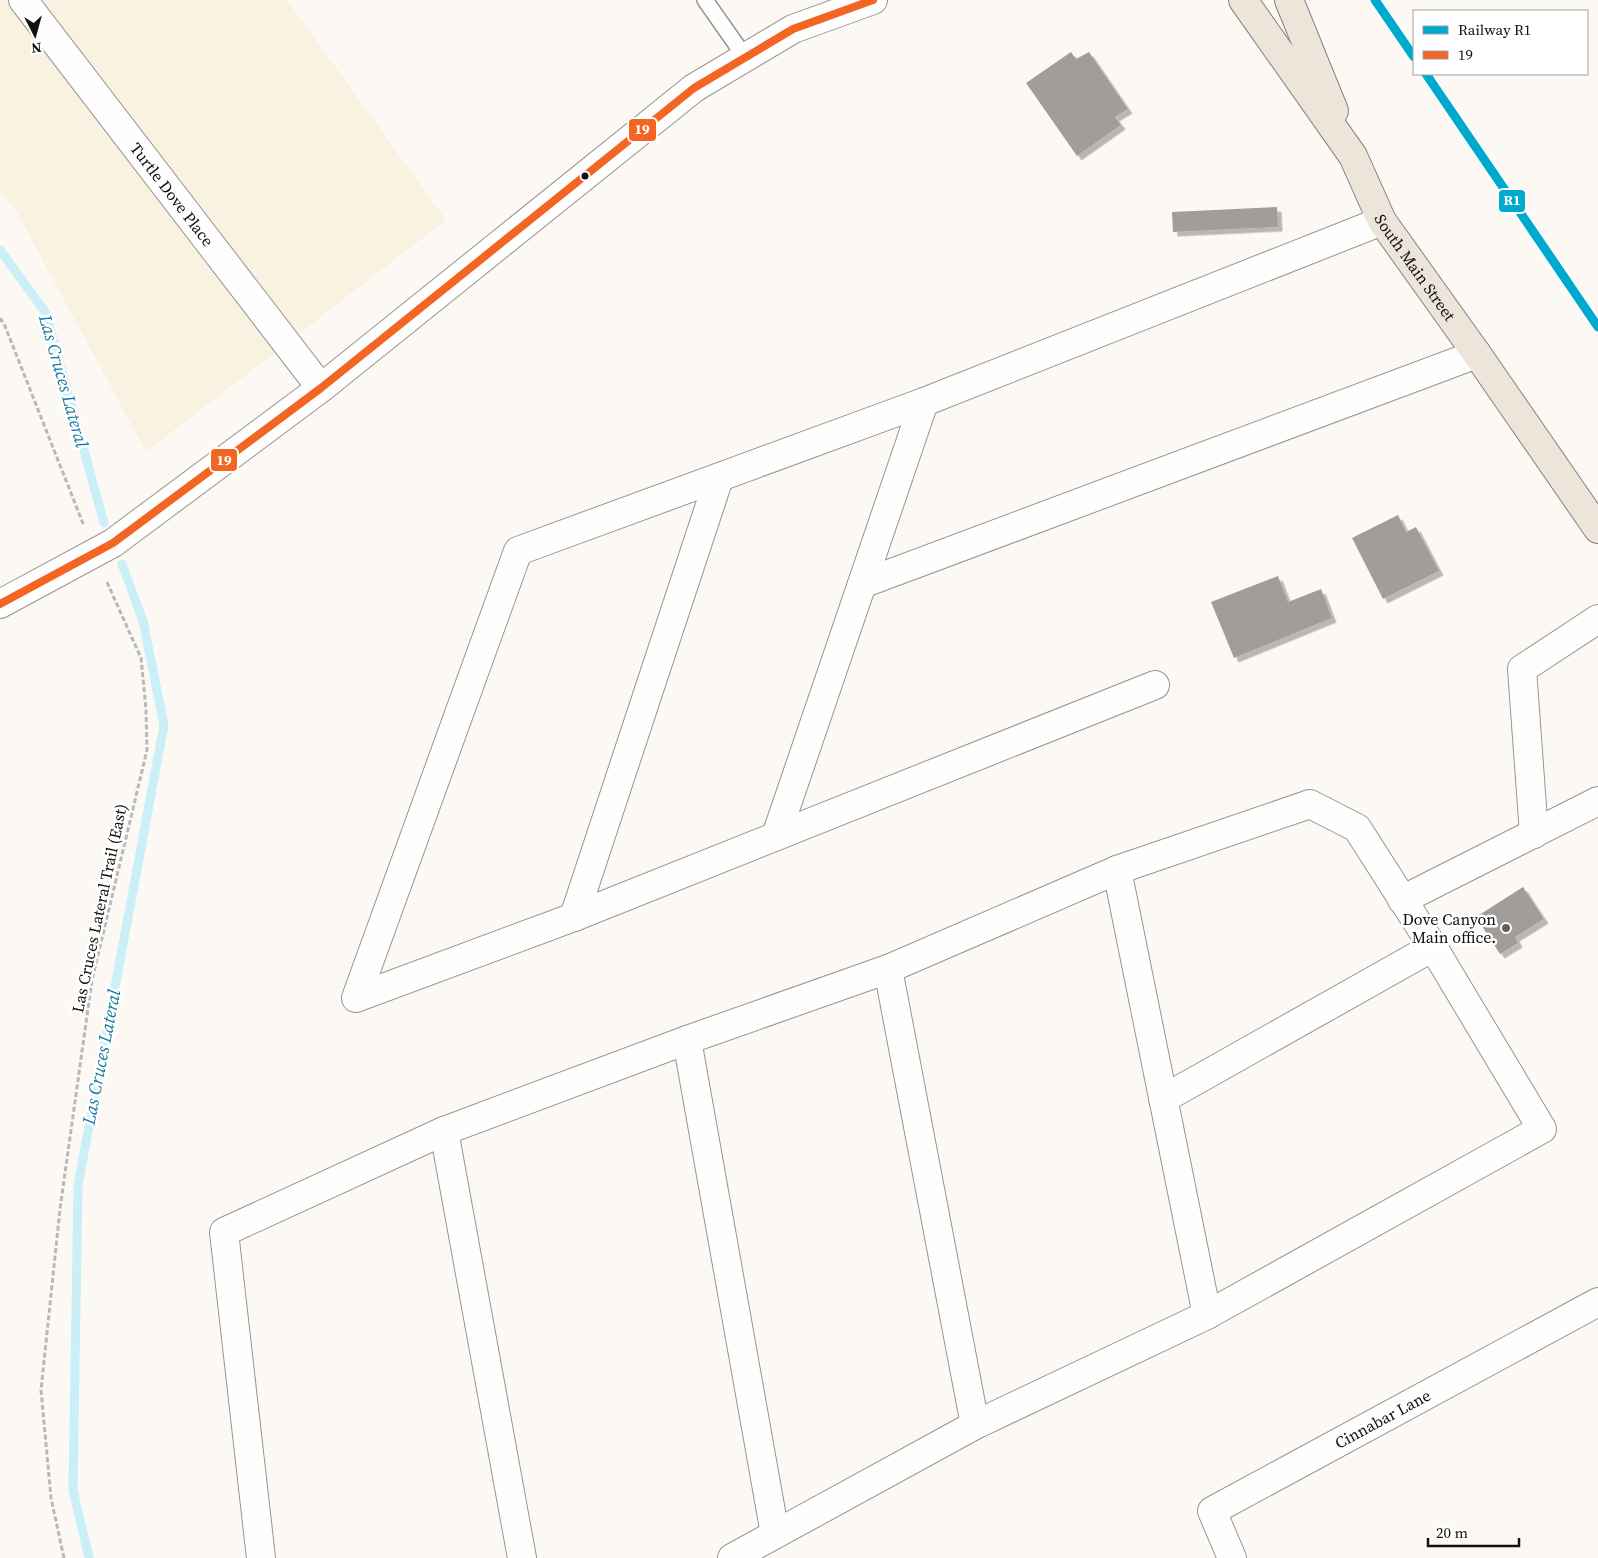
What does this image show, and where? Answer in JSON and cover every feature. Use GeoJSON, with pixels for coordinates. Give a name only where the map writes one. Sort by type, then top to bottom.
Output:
{"type":"FeatureCollection","features":[{"type":"Feature","properties":{"kind":"main road","name":"South Main Street"},"geometry":{"type":"LineString","coordinates":[[1243,0],[1353,156],[1382,222],[1477,354],[1598,529]]}},
{"type":"Feature","properties":{"kind":"main road"},"geometry":{"type":"LineString","coordinates":[[1289,0],[1353,156]]}},
{"type":"Feature","properties":{"kind":"street","name":"Turtle Dove Place"},"geometry":{"type":"LineString","coordinates":[[23,0],[321,388]]}},
{"type":"Feature","properties":{"kind":"street"},"geometry":{"type":"LineString","coordinates":[[0,604],[113,543],[321,388],[694,88],[793,29],[873,0]]}},
{"type":"Feature","properties":{"kind":"street"},"geometry":{"type":"LineString","coordinates":[[1155,685],[574,917],[356,998],[518,551],[924,402],[1382,222]]}},
{"type":"Feature","properties":{"kind":"street"},"geometry":{"type":"LineString","coordinates":[[862,584],[1477,354]]}},
{"type":"Feature","properties":{"kind":"street"},"geometry":{"type":"LineString","coordinates":[[776,836],[924,402]]}},
{"type":"Feature","properties":{"kind":"street"},"geometry":{"type":"LineString","coordinates":[[574,917],[719,478]]}},
{"type":"Feature","properties":{"kind":"street"},"geometry":{"type":"LineString","coordinates":[[1534,834],[1522,669],[1598,619]]}},
{"type":"Feature","properties":{"kind":"street"},"geometry":{"type":"LineString","coordinates":[[1402,900],[1598,801]]}},
{"type":"Feature","properties":{"kind":"street"},"geometry":{"type":"LineString","coordinates":[[261,1558],[224,1232],[444,1131],[688,1040],[888,969],[1117,870],[1310,804],[1357,828],[1433,947],[1542,1130],[1207,1316],[975,1425],[732,1558]]}},
{"type":"Feature","properties":{"kind":"street"},"geometry":{"type":"LineString","coordinates":[[1117,870],[1207,1316]]}},
{"type":"Feature","properties":{"kind":"street"},"geometry":{"type":"LineString","coordinates":[[1163,1099],[1433,947]]}},
{"type":"Feature","properties":{"kind":"street"},"geometry":{"type":"LineString","coordinates":[[888,969],[975,1425]]}},
{"type":"Feature","properties":{"kind":"street"},"geometry":{"type":"LineString","coordinates":[[688,1040],[775,1534]]}},
{"type":"Feature","properties":{"kind":"street"},"geometry":{"type":"LineString","coordinates":[[444,1131],[522,1558]]}},
{"type":"Feature","properties":{"kind":"street","name":"Cinnabar Lane"},"geometry":{"type":"LineString","coordinates":[[1232,1558],[1212,1510],[1598,1302]]}},
{"type":"Feature","properties":{"kind":"lane"},"geometry":{"type":"LineString","coordinates":[[706,0],[745,57]]}},
{"type":"Feature","properties":{"kind":"path","name":"Las Cruces Lateral Trail (East)"},"geometry":{"type":"LineString","coordinates":[[0,318],[5,326],[95,553],[141,658],[146,709],[147,750],[92,980],[60,1208],[41,1390],[51,1498],[64,1558]]}},
{"type":"Feature","properties":{"kind":"shaded area"},"geometry":{"type":"Polygon","coordinates":[[[0,0],[287,0],[446,220],[146,452],[15,209],[0,192],[0,0]]]}},
{"type":"Feature","properties":{"kind":"building"},"geometry":{"type":"Polygon","coordinates":[[[1071,52],[1076,59],[1089,52],[1128,109],[1115,117],[1121,125],[1077,156],[1026,83],[1071,52]]]}},
{"type":"Feature","properties":{"kind":"building"},"geometry":{"type":"Polygon","coordinates":[[[1277,207],[1278,227],[1173,232],[1172,212],[1277,207]]]}},
{"type":"Feature","properties":{"kind":"building"},"geometry":{"type":"Polygon","coordinates":[[[1398,515],[1406,532],[1416,527],[1439,571],[1383,599],[1352,538],[1398,515]]]}},
{"type":"Feature","properties":{"kind":"building"},"geometry":{"type":"Polygon","coordinates":[[[1278,576],[1288,602],[1321,589],[1332,618],[1234,658],[1211,602],[1278,576]]]}},
{"type":"Feature","properties":{"kind":"building","name":"Dove Canyon Main office."},"geometry":{"type":"Polygon","coordinates":[[[1523,887],[1544,919],[1515,937],[1518,943],[1500,954],[1476,917],[1523,887]]]}},
{"type":"Feature","properties":{"kind":"waterway","name":"Las Cruces Lateral"},"geometry":{"type":"LineString","coordinates":[[0,250],[46,313],[104,523]]}},
{"type":"Feature","properties":{"kind":"waterway","name":"Las Cruces Lateral"},"geometry":{"type":"LineString","coordinates":[[89,1558],[73,1490],[78,1185],[164,725],[143,621],[122,564]]}},
{"type":"Feature","properties":{"kind":"rail line","name":"R1"},"geometry":{"type":"LineString","coordinates":[[1375,0],[1413,56]]}},
{"type":"Feature","properties":{"kind":"rail line","name":"R1"},"geometry":{"type":"LineString","coordinates":[[1427,75],[1598,327]]}},
{"type":"Feature","properties":{"kind":"transit line","name":"19"},"geometry":{"type":"LineString","coordinates":[[0,604],[113,543],[321,388],[694,88],[793,29],[873,0]]}},
{"type":"Feature","properties":{"kind":"place","name":"Dove Canyon Main office."},"geometry":{"type":"Point","coordinates":[1506,928]}}]}
